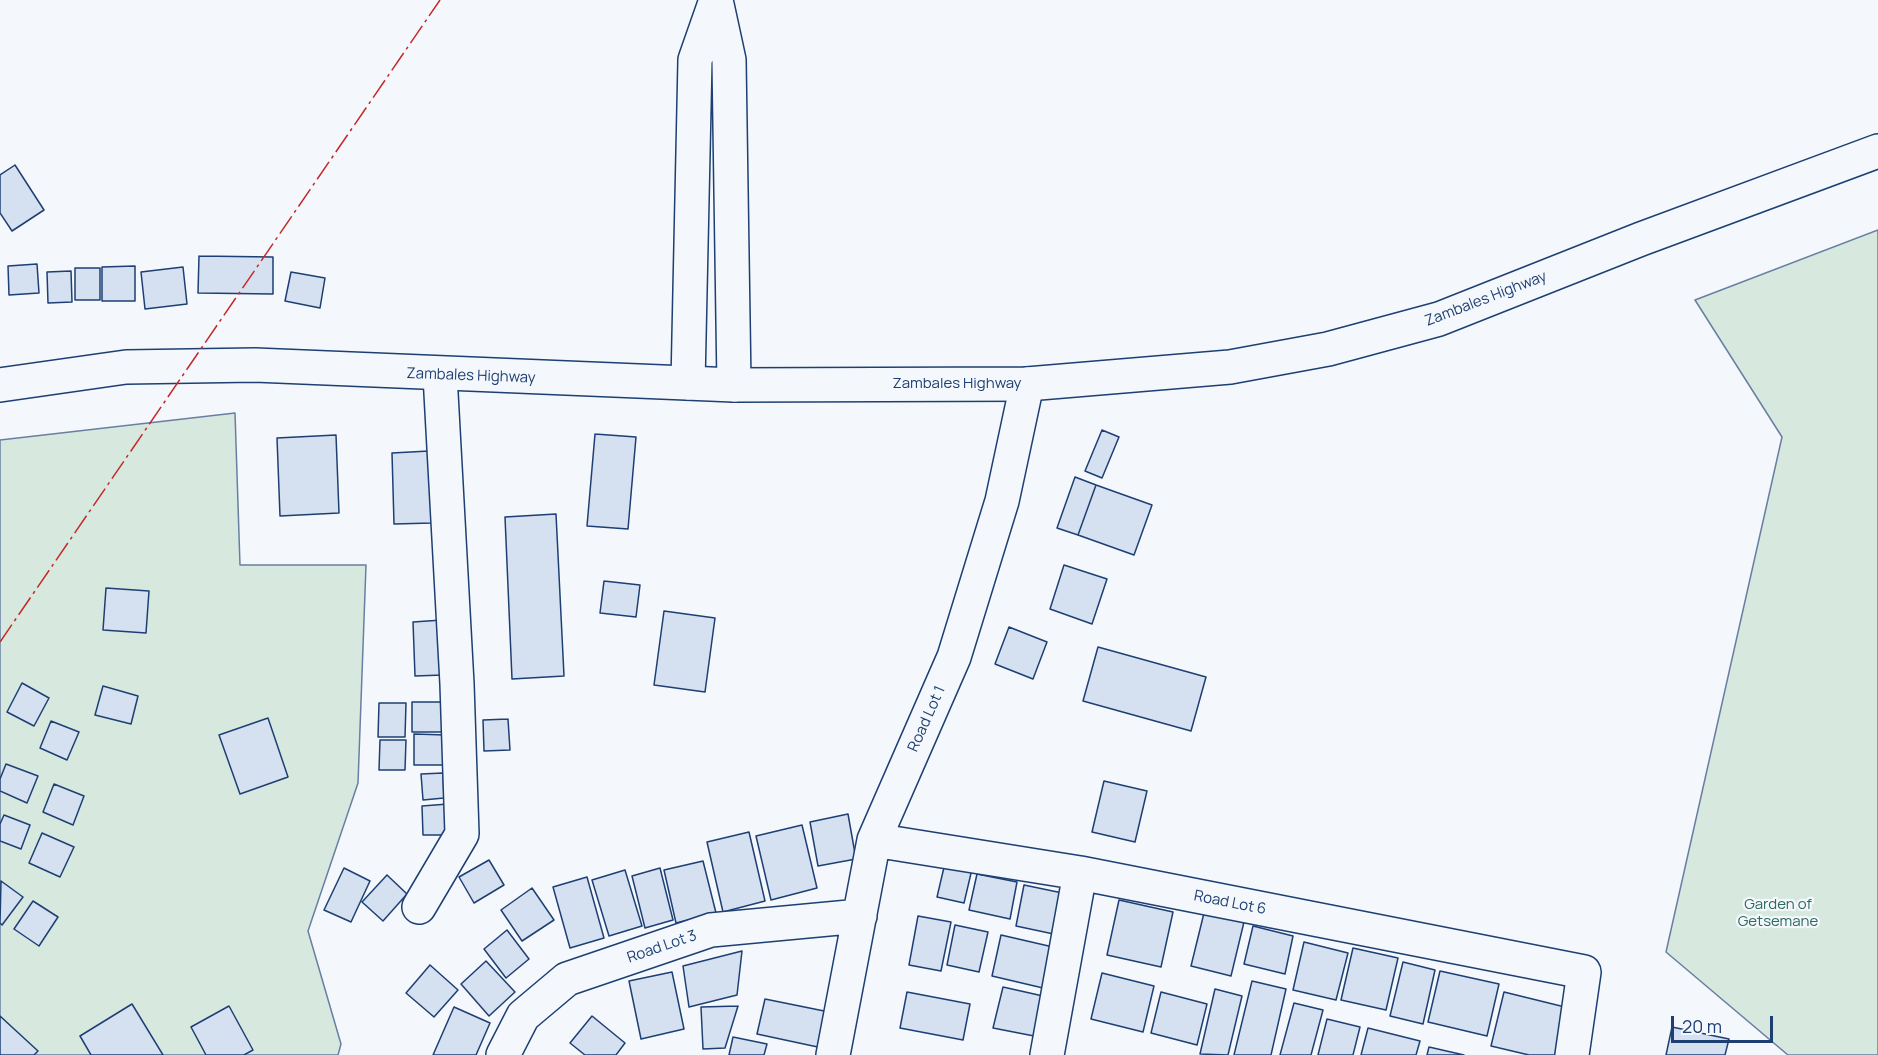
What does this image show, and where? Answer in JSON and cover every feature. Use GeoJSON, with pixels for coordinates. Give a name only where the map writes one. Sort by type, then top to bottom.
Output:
{"type":"FeatureCollection","features":[{"type":"Feature","properties":{"kind":"street"},"geometry":{"type":"LineString","coordinates":[[688,383],[695,60],[716,0]]}},
{"type":"Feature","properties":{"kind":"street"},"geometry":{"type":"LineString","coordinates":[[716,0],[729,60],[734,385]]}},
{"type":"Feature","properties":{"kind":"street","name":"Zambales Highway"},"geometry":{"type":"LineString","coordinates":[[0,385],[126,367],[255,365],[440,375],[734,385],[1027,384],[1230,367],[1328,349],[1439,319],[1641,239],[1878,151]]}},
{"type":"Feature","properties":{"kind":"street"},"geometry":{"type":"LineString","coordinates":[[419,907],[462,834],[457,684],[440,375]]}},
{"type":"Feature","properties":{"kind":"street","name":"Road Lot 1"},"geometry":{"type":"LineString","coordinates":[[833,1055],[874,840],[954,657],[1002,501],[1027,384]]}},
{"type":"Feature","properties":{"kind":"street","name":"Road Lot 6"},"geometry":{"type":"LineString","coordinates":[[874,840],[1080,873],[1584,972],[1572,1055]]}},
{"type":"Feature","properties":{"kind":"street"},"geometry":{"type":"LineString","coordinates":[[1047,1055],[1080,873]]}},
{"type":"Feature","properties":{"kind":"street","name":"Road Lot 3"},"geometry":{"type":"LineString","coordinates":[[503,1055],[523,1016],[567,979],[711,930],[860,916]]}},
{"type":"Feature","properties":{"kind":"green space","name":"Garden of Getsemane"},"geometry":{"type":"Polygon","coordinates":[[[1878,230],[1878,1055],[1788,1055],[1666,952],[1782,437],[1695,300],[1878,230]]]}},
{"type":"Feature","properties":{"kind":"green space"},"geometry":{"type":"Polygon","coordinates":[[[235,413],[240,565],[366,565],[358,783],[308,931],[341,1044],[338,1055],[0,1055],[0,440],[235,413]]]}},
{"type":"Feature","properties":{"kind":"building"},"geometry":{"type":"Polygon","coordinates":[[[15,165],[44,210],[12,231],[0,213],[0,175],[15,165]]]}},
{"type":"Feature","properties":{"kind":"building"},"geometry":{"type":"Polygon","coordinates":[[[199,256],[273,257],[273,294],[198,293],[199,256]]]}},
{"type":"Feature","properties":{"kind":"building"},"geometry":{"type":"Polygon","coordinates":[[[37,264],[39,293],[9,295],[8,266],[37,264]]]}},
{"type":"Feature","properties":{"kind":"building"},"geometry":{"type":"Polygon","coordinates":[[[135,266],[135,301],[102,301],[102,267],[135,266]]]}},
{"type":"Feature","properties":{"kind":"building"},"geometry":{"type":"Polygon","coordinates":[[[183,267],[187,304],[145,309],[141,272],[183,267]]]}},
{"type":"Feature","properties":{"kind":"building"},"geometry":{"type":"Polygon","coordinates":[[[75,268],[100,268],[100,300],[75,300],[75,268]]]}},
{"type":"Feature","properties":{"kind":"building"},"geometry":{"type":"Polygon","coordinates":[[[71,271],[72,302],[48,303],[47,272],[71,271]]]}},
{"type":"Feature","properties":{"kind":"building"},"geometry":{"type":"Polygon","coordinates":[[[291,272],[325,278],[320,308],[285,301],[291,272]]]}},
{"type":"Feature","properties":{"kind":"building"},"geometry":{"type":"Polygon","coordinates":[[[1102,430],[1119,437],[1102,478],[1085,471],[1102,430]]]}},
{"type":"Feature","properties":{"kind":"building"},"geometry":{"type":"Polygon","coordinates":[[[595,434],[636,437],[628,529],[587,526],[595,434]]]}},
{"type":"Feature","properties":{"kind":"building"},"geometry":{"type":"Polygon","coordinates":[[[336,435],[339,513],[280,516],[277,438],[336,435]]]}},
{"type":"Feature","properties":{"kind":"building"},"geometry":{"type":"Polygon","coordinates":[[[429,451],[432,523],[394,524],[392,453],[429,451]]]}},
{"type":"Feature","properties":{"kind":"building"},"geometry":{"type":"Polygon","coordinates":[[[1075,477],[1096,485],[1078,535],[1057,528],[1075,477]]]}},
{"type":"Feature","properties":{"kind":"building"},"geometry":{"type":"Polygon","coordinates":[[[1096,485],[1152,505],[1134,555],[1078,535],[1096,485]]]}},
{"type":"Feature","properties":{"kind":"building"},"geometry":{"type":"Polygon","coordinates":[[[556,514],[564,676],[512,679],[505,517],[556,514]]]}},
{"type":"Feature","properties":{"kind":"building"},"geometry":{"type":"Polygon","coordinates":[[[1064,565],[1107,579],[1092,624],[1050,609],[1064,565]]]}},
{"type":"Feature","properties":{"kind":"building"},"geometry":{"type":"Polygon","coordinates":[[[604,581],[640,585],[636,617],[600,613],[604,581]]]}},
{"type":"Feature","properties":{"kind":"building"},"geometry":{"type":"Polygon","coordinates":[[[106,588],[149,591],[146,633],[103,630],[106,588]]]}},
{"type":"Feature","properties":{"kind":"building"},"geometry":{"type":"Polygon","coordinates":[[[664,611],[715,618],[705,692],[654,685],[664,611]]]}},
{"type":"Feature","properties":{"kind":"building"},"geometry":{"type":"Polygon","coordinates":[[[442,620],[443,675],[415,676],[413,622],[442,620]]]}},
{"type":"Feature","properties":{"kind":"building"},"geometry":{"type":"Polygon","coordinates":[[[1009,627],[1047,642],[1033,679],[995,664],[1009,627]]]}},
{"type":"Feature","properties":{"kind":"building"},"geometry":{"type":"Polygon","coordinates":[[[1098,647],[1206,677],[1191,731],[1083,701],[1098,647]]]}},
{"type":"Feature","properties":{"kind":"building"},"geometry":{"type":"Polygon","coordinates":[[[22,683],[49,698],[34,726],[7,712],[22,683]]]}},
{"type":"Feature","properties":{"kind":"building"},"geometry":{"type":"Polygon","coordinates":[[[103,686],[138,696],[131,724],[95,715],[103,686]]]}},
{"type":"Feature","properties":{"kind":"building"},"geometry":{"type":"Polygon","coordinates":[[[412,702],[446,702],[446,732],[412,732],[412,702]]]}},
{"type":"Feature","properties":{"kind":"building"},"geometry":{"type":"Polygon","coordinates":[[[379,703],[406,703],[405,737],[378,737],[379,703]]]}},
{"type":"Feature","properties":{"kind":"building"},"geometry":{"type":"Polygon","coordinates":[[[268,718],[288,777],[240,794],[219,735],[268,718]]]}},
{"type":"Feature","properties":{"kind":"building"},"geometry":{"type":"Polygon","coordinates":[[[508,719],[510,750],[484,751],[483,720],[508,719]]]}},
{"type":"Feature","properties":{"kind":"building"},"geometry":{"type":"Polygon","coordinates":[[[51,721],[79,732],[67,760],[40,748],[51,721]]]}},
{"type":"Feature","properties":{"kind":"building"},"geometry":{"type":"Polygon","coordinates":[[[414,734],[446,735],[445,765],[414,765],[414,734]]]}},
{"type":"Feature","properties":{"kind":"building"},"geometry":{"type":"Polygon","coordinates":[[[380,740],[406,740],[405,770],[379,770],[380,740]]]}},
{"type":"Feature","properties":{"kind":"building"},"geometry":{"type":"Polygon","coordinates":[[[6,764],[38,776],[27,803],[0,791],[0,779],[6,764]]]}},
{"type":"Feature","properties":{"kind":"building"},"geometry":{"type":"Polygon","coordinates":[[[443,773],[444,798],[423,800],[421,774],[443,773]]]}},
{"type":"Feature","properties":{"kind":"building"},"geometry":{"type":"Polygon","coordinates":[[[1104,781],[1147,791],[1135,842],[1092,832],[1104,781]]]}},
{"type":"Feature","properties":{"kind":"building"},"geometry":{"type":"Polygon","coordinates":[[[54,784],[84,796],[73,825],[43,812],[54,784]]]}},
{"type":"Feature","properties":{"kind":"building"},"geometry":{"type":"Polygon","coordinates":[[[448,804],[449,835],[423,835],[422,806],[448,804]]]}},
{"type":"Feature","properties":{"kind":"building"},"geometry":{"type":"Polygon","coordinates":[[[848,814],[856,859],[818,866],[810,822],[848,814]]]}},
{"type":"Feature","properties":{"kind":"building"},"geometry":{"type":"Polygon","coordinates":[[[4,815],[30,825],[21,849],[0,841],[0,824],[4,815]]]}},
{"type":"Feature","properties":{"kind":"building"},"geometry":{"type":"Polygon","coordinates":[[[802,825],[817,888],[771,900],[756,836],[802,825]]]}},
{"type":"Feature","properties":{"kind":"building"},"geometry":{"type":"Polygon","coordinates":[[[749,832],[765,901],[723,912],[707,842],[749,832]]]}},
{"type":"Feature","properties":{"kind":"building"},"geometry":{"type":"Polygon","coordinates":[[[42,833],[74,847],[60,877],[29,863],[42,833]]]}},
{"type":"Feature","properties":{"kind":"building"},"geometry":{"type":"Polygon","coordinates":[[[489,860],[504,885],[474,903],[459,877],[489,860]]]}},
{"type":"Feature","properties":{"kind":"building"},"geometry":{"type":"Polygon","coordinates":[[[703,861],[716,913],[676,923],[664,870],[703,861]]]}},
{"type":"Feature","properties":{"kind":"building"},"geometry":{"type":"Polygon","coordinates":[[[945,863],[972,869],[964,903],[937,897],[945,863]]]}},
{"type":"Feature","properties":{"kind":"building"},"geometry":{"type":"Polygon","coordinates":[[[344,868],[370,881],[351,922],[324,910],[344,868]]]}},
{"type":"Feature","properties":{"kind":"building"},"geometry":{"type":"Polygon","coordinates":[[[660,868],[673,920],[645,928],[632,876],[660,868]]]}},
{"type":"Feature","properties":{"kind":"building"},"geometry":{"type":"Polygon","coordinates":[[[625,870],[642,926],[609,936],[592,880],[625,870]]]}},
{"type":"Feature","properties":{"kind":"building"},"geometry":{"type":"Polygon","coordinates":[[[977,874],[1017,882],[1010,919],[969,910],[977,874]]]}},
{"type":"Feature","properties":{"kind":"building"},"geometry":{"type":"Polygon","coordinates":[[[387,875],[407,894],[383,921],[362,902],[387,875]]]}},
{"type":"Feature","properties":{"kind":"building"},"geometry":{"type":"Polygon","coordinates":[[[587,877],[604,938],[570,948],[553,887],[587,877]]]}},
{"type":"Feature","properties":{"kind":"building"},"geometry":{"type":"Polygon","coordinates":[[[1,881],[23,897],[2,925],[0,923],[1,881]]]}},
{"type":"Feature","properties":{"kind":"building"},"geometry":{"type":"Polygon","coordinates":[[[1024,885],[1072,895],[1063,936],[1016,926],[1024,885]]]}},
{"type":"Feature","properties":{"kind":"building"},"geometry":{"type":"Polygon","coordinates":[[[532,888],[554,920],[522,941],[501,910],[532,888]]]}},
{"type":"Feature","properties":{"kind":"building"},"geometry":{"type":"Polygon","coordinates":[[[1119,900],[1173,912],[1161,967],[1107,955],[1119,900]]]}},
{"type":"Feature","properties":{"kind":"building"},"geometry":{"type":"Polygon","coordinates":[[[33,901],[58,917],[39,946],[14,929],[33,901]]]}},
{"type":"Feature","properties":{"kind":"building"},"geometry":{"type":"Polygon","coordinates":[[[1204,913],[1244,922],[1231,976],[1191,966],[1204,913]]]}},
{"type":"Feature","properties":{"kind":"building"},"geometry":{"type":"Polygon","coordinates":[[[918,916],[951,922],[941,971],[909,965],[918,916]]]}},
{"type":"Feature","properties":{"kind":"building"},"geometry":{"type":"Polygon","coordinates":[[[955,925],[988,932],[979,972],[947,965],[955,925]]]}},
{"type":"Feature","properties":{"kind":"building"},"geometry":{"type":"Polygon","coordinates":[[[1253,926],[1293,936],[1285,974],[1244,964],[1253,926]]]}},
{"type":"Feature","properties":{"kind":"building"},"geometry":{"type":"Polygon","coordinates":[[[507,930],[529,959],[506,978],[484,949],[507,930]]]}},
{"type":"Feature","properties":{"kind":"building"},"geometry":{"type":"Polygon","coordinates":[[[1001,935],[1053,947],[1043,988],[992,976],[1001,935]]]}},
{"type":"Feature","properties":{"kind":"building"},"geometry":{"type":"Polygon","coordinates":[[[1304,942],[1348,953],[1336,1000],[1293,990],[1304,942]]]}},
{"type":"Feature","properties":{"kind":"building"},"geometry":{"type":"Polygon","coordinates":[[[1353,948],[1398,958],[1386,1010],[1341,1000],[1353,948]]]}},
{"type":"Feature","properties":{"kind":"building"},"geometry":{"type":"Polygon","coordinates":[[[742,951],[737,995],[689,1007],[683,966],[742,951]]]}},
{"type":"Feature","properties":{"kind":"building"},"geometry":{"type":"Polygon","coordinates":[[[486,961],[515,992],[489,1016],[461,984],[486,961]]]}},
{"type":"Feature","properties":{"kind":"building"},"geometry":{"type":"Polygon","coordinates":[[[1403,962],[1435,970],[1423,1024],[1390,1016],[1403,962]]]}},
{"type":"Feature","properties":{"kind":"building"},"geometry":{"type":"Polygon","coordinates":[[[430,965],[458,990],[434,1017],[406,993],[430,965]]]}},
{"type":"Feature","properties":{"kind":"building"},"geometry":{"type":"Polygon","coordinates":[[[1440,971],[1499,984],[1487,1036],[1428,1022],[1440,971]]]}},
{"type":"Feature","properties":{"kind":"building"},"geometry":{"type":"Polygon","coordinates":[[[672,972],[684,1029],[641,1039],[629,981],[672,972]]]}},
{"type":"Feature","properties":{"kind":"building"},"geometry":{"type":"Polygon","coordinates":[[[1102,973],[1154,986],[1143,1032],[1091,1019],[1102,973]]]}},
{"type":"Feature","properties":{"kind":"building"},"geometry":{"type":"Polygon","coordinates":[[[1252,981],[1286,989],[1271,1055],[1234,1055],[1252,981]]]}},
{"type":"Feature","properties":{"kind":"building"},"geometry":{"type":"Polygon","coordinates":[[[1003,987],[1043,996],[1034,1036],[993,1028],[1003,987]]]}},
{"type":"Feature","properties":{"kind":"building"},"geometry":{"type":"Polygon","coordinates":[[[1215,989],[1242,996],[1228,1055],[1200,1054],[1215,989]]]}},
{"type":"Feature","properties":{"kind":"building"},"geometry":{"type":"Polygon","coordinates":[[[907,992],[970,1004],[963,1040],[900,1028],[907,992]]]}},
{"type":"Feature","properties":{"kind":"building"},"geometry":{"type":"Polygon","coordinates":[[[1161,992],[1207,1004],[1197,1045],[1151,1033],[1161,992]]]}},
{"type":"Feature","properties":{"kind":"building"},"geometry":{"type":"Polygon","coordinates":[[[1504,992],[1573,1009],[1562,1055],[1529,1055],[1491,1046],[1504,992]]]}},
{"type":"Feature","properties":{"kind":"building"},"geometry":{"type":"Polygon","coordinates":[[[765,999],[834,1013],[827,1049],[757,1034],[765,999]]]}},
{"type":"Feature","properties":{"kind":"building"},"geometry":{"type":"Polygon","coordinates":[[[1294,1003],[1323,1010],[1311,1055],[1280,1055],[1294,1003]]]}},
{"type":"Feature","properties":{"kind":"building"},"geometry":{"type":"Polygon","coordinates":[[[132,1004],[163,1055],[91,1055],[80,1036],[132,1004]]]}},
{"type":"Feature","properties":{"kind":"building"},"geometry":{"type":"Polygon","coordinates":[[[229,1006],[253,1050],[244,1055],[206,1055],[191,1027],[229,1006]]]}},
{"type":"Feature","properties":{"kind":"building"},"geometry":{"type":"Polygon","coordinates":[[[738,1006],[725,1048],[703,1049],[701,1007],[738,1006]]]}},
{"type":"Feature","properties":{"kind":"building"},"geometry":{"type":"Polygon","coordinates":[[[454,1007],[490,1023],[476,1055],[433,1055],[454,1007]]]}},
{"type":"Feature","properties":{"kind":"building"},"geometry":{"type":"Polygon","coordinates":[[[0,1016],[38,1051],[34,1055],[0,1055],[0,1016]]]}},
{"type":"Feature","properties":{"kind":"building"},"geometry":{"type":"Polygon","coordinates":[[[592,1016],[625,1043],[616,1055],[585,1055],[570,1043],[592,1016]]]}},
{"type":"Feature","properties":{"kind":"building"},"geometry":{"type":"Polygon","coordinates":[[[1327,1019],[1360,1027],[1353,1055],[1318,1055],[1327,1019]]]}},
{"type":"Feature","properties":{"kind":"building"},"geometry":{"type":"Polygon","coordinates":[[[1672,1027],[1729,1039],[1725,1055],[1666,1055],[1672,1027]]]}},
{"type":"Feature","properties":{"kind":"building"},"geometry":{"type":"Polygon","coordinates":[[[1368,1028],[1420,1041],[1416,1055],[1361,1055],[1368,1028]]]}},
{"type":"Feature","properties":{"kind":"building"},"geometry":{"type":"Polygon","coordinates":[[[733,1037],[767,1044],[764,1055],[729,1055],[733,1037]]]}},
{"type":"Feature","properties":{"kind":"building"},"geometry":{"type":"Polygon","coordinates":[[[1429,1047],[1464,1055],[1427,1055],[1429,1047]]]}},
{"type":"Feature","properties":{"kind":"power"},"geometry":{"type":"LineString","coordinates":[[0,642],[440,0]]}}]}
